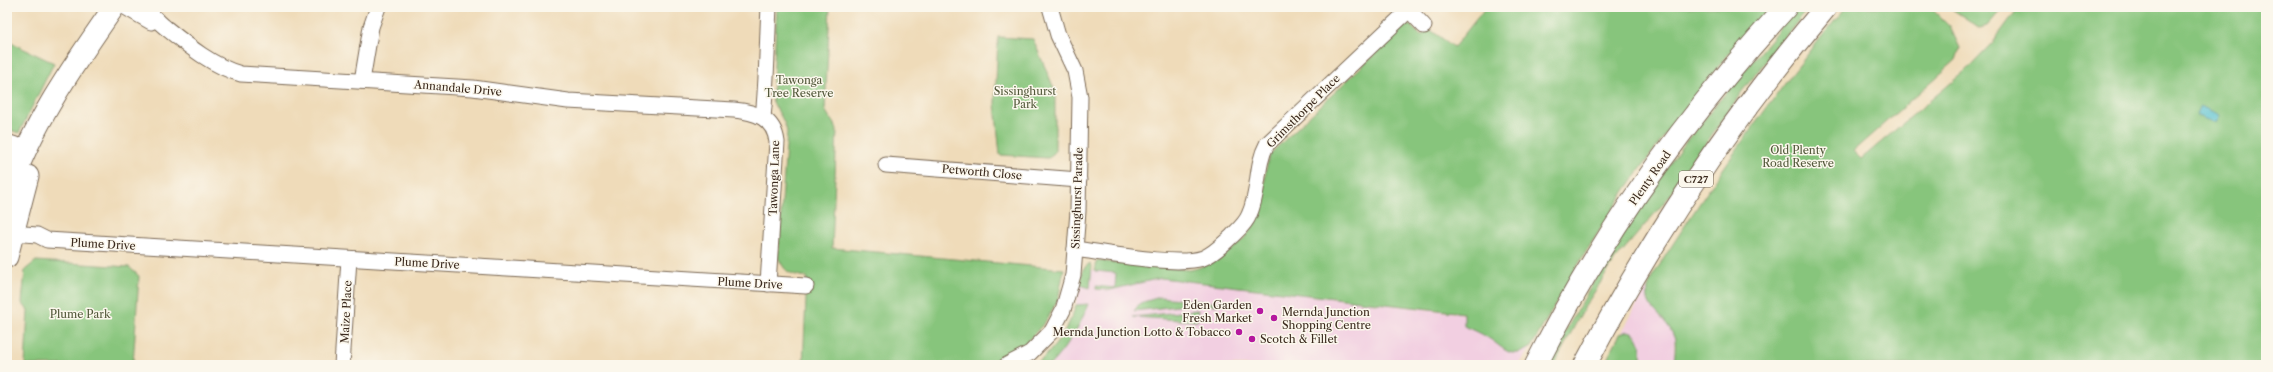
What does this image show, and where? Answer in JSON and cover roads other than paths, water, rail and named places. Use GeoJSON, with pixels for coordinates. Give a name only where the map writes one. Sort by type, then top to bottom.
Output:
{"type":"FeatureCollection","features":[{"type":"Feature","properties":{"kind":"main road","name":"Plenty Road"},"geometry":{"type":"LineString","coordinates":[[1536,365],[1588,272],[1618,224],[1666,154],[1735,65],[1786,7]]}},
{"type":"Feature","properties":{"kind":"main road","name":"C727"},"geometry":{"type":"LineString","coordinates":[[1585,365],[1633,279],[1699,173],[1766,80],[1826,7]]}},
{"type":"Feature","properties":{"kind":"street"},"geometry":{"type":"LineString","coordinates":[[7,196],[19,152],[114,7]]}},
{"type":"Feature","properties":{"kind":"street","name":"Annandale Drive"},"geometry":{"type":"LineString","coordinates":[[125,7],[139,16],[165,28],[229,71],[241,74],[473,88],[568,101],[748,112],[763,117]]}},
{"type":"Feature","properties":{"kind":"street","name":"Annandale Drive"},"geometry":{"type":"LineString","coordinates":[[143,7],[165,28]]}},
{"type":"Feature","properties":{"kind":"street"},"geometry":{"type":"LineString","coordinates":[[362,81],[371,27],[378,7]]}},
{"type":"Feature","properties":{"kind":"street"},"geometry":{"type":"LineString","coordinates":[[763,117],[766,90],[765,76],[769,7]]}},
{"type":"Feature","properties":{"kind":"street","name":"Sissinghurst Parade"},"geometry":{"type":"LineString","coordinates":[[1007,365],[1022,359],[1039,346],[1058,321],[1069,294],[1075,249],[1079,180],[1078,84],[1075,71],[1058,35],[1051,8]]}},
{"type":"Feature","properties":{"kind":"street","name":"Grimsthorpe Place"},"geometry":{"type":"LineString","coordinates":[[1075,249],[1183,261],[1198,259],[1212,253],[1242,227],[1249,217],[1256,194],[1262,153],[1267,144],[1410,9],[1424,26]]}},
{"type":"Feature","properties":{"kind":"street"},"geometry":{"type":"LineString","coordinates":[[748,112],[765,76]]}},
{"type":"Feature","properties":{"kind":"street","name":"Tawonga Lane"},"geometry":{"type":"LineString","coordinates":[[763,117],[772,127],[777,142],[768,284]]}},
{"type":"Feature","properties":{"kind":"street"},"geometry":{"type":"LineString","coordinates":[[8,242],[19,152]]}},
{"type":"Feature","properties":{"kind":"street","name":"Petworth Close"},"geometry":{"type":"LineString","coordinates":[[886,165],[1079,180]]}},
{"type":"Feature","properties":{"kind":"street","name":"Plume Drive"},"geometry":{"type":"LineString","coordinates":[[8,242],[37,235],[47,240],[806,286]]}},
{"type":"Feature","properties":{"kind":"street","name":"Maize Place"},"geometry":{"type":"LineString","coordinates":[[342,365],[349,259]]}},
{"type":"Feature","properties":{"kind":"water"},"geometry":{"type":"Polygon","coordinates":[[[2200,106],[2220,115],[2216,123],[2196,115],[2200,106]]]}},
{"type":"Feature","properties":{"kind":"place","name":"Eden Garden Fresh Market"},"geometry":{"type":"Point","coordinates":[1260,311]}},
{"type":"Feature","properties":{"kind":"place","name":"Mernda Junction Shopping Centre"},"geometry":{"type":"Point","coordinates":[1274,318]}},
{"type":"Feature","properties":{"kind":"place","name":"Mernda Junction Lotto & Tobacco"},"geometry":{"type":"Point","coordinates":[1239,332]}},
{"type":"Feature","properties":{"kind":"place","name":"Scotch & Fillet"},"geometry":{"type":"Point","coordinates":[1252,339]}},
{"type":"Feature","properties":{"kind":"park label","name":"Tawonga Tree Reserve"},"geometry":{"type":"Point","coordinates":[799,86]}},
{"type":"Feature","properties":{"kind":"park label","name":"Sissinghurst Park"},"geometry":{"type":"Point","coordinates":[1025,97]}},
{"type":"Feature","properties":{"kind":"park label","name":"Old Plenty Road Reserve"},"geometry":{"type":"Point","coordinates":[1798,156]}},
{"type":"Feature","properties":{"kind":"park label","name":"Plume Park"},"geometry":{"type":"Point","coordinates":[80,314]}}]}
